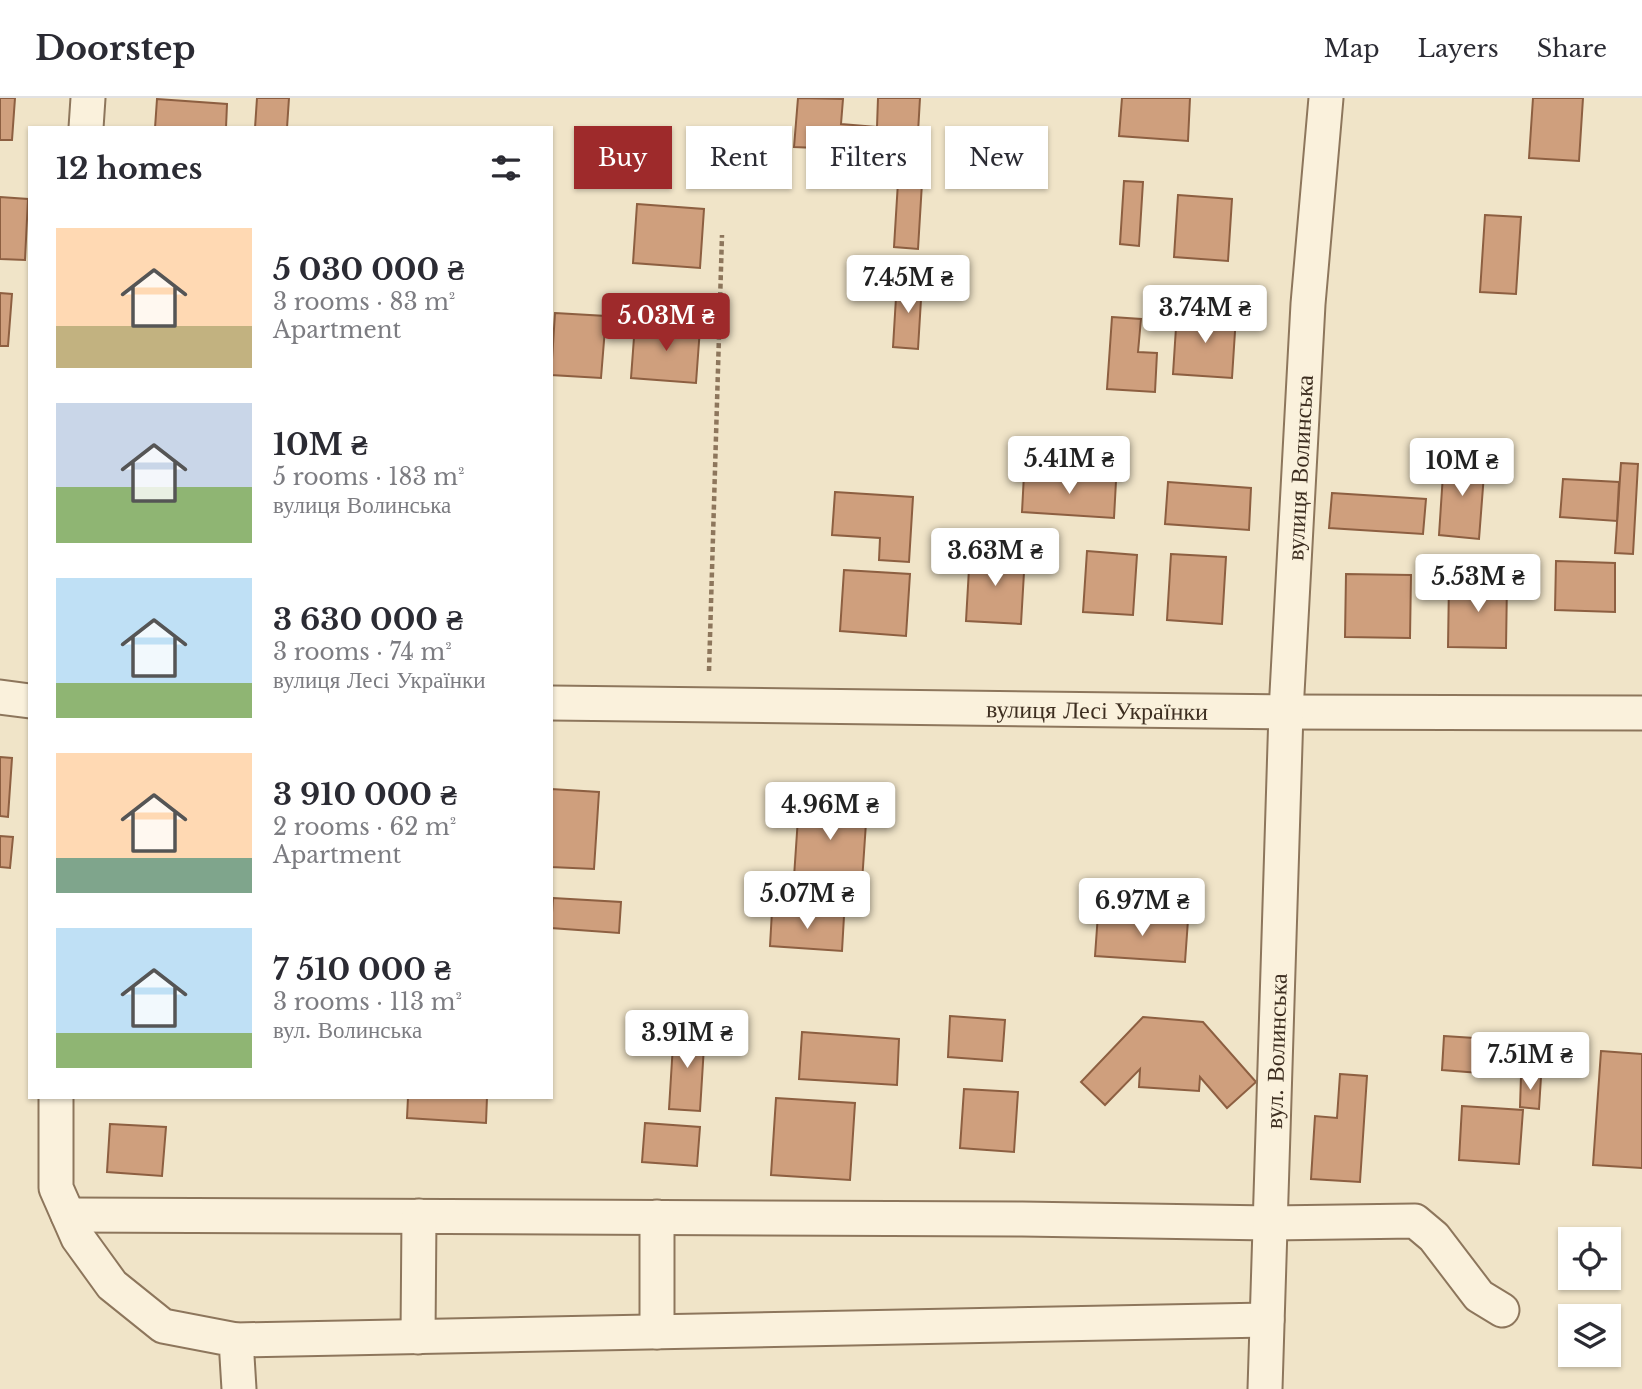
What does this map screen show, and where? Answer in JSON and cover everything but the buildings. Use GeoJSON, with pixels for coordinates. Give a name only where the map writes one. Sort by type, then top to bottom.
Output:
{"type":"FeatureCollection","features":[{"type":"Feature","properties":{"kind":"street"},"geometry":{"type":"LineString","coordinates":[[86,126],[88,98]]}},
{"type":"Feature","properties":{"kind":"street","name":"вулиця Волинська"},"geometry":{"type":"LineString","coordinates":[[1286,712],[1308,304],[1326,98]]}},
{"type":"Feature","properties":{"kind":"street"},"geometry":{"type":"LineString","coordinates":[[0,697],[28,701]]}},
{"type":"Feature","properties":{"kind":"street","name":"вулиця Лесі Українки"},"geometry":{"type":"LineString","coordinates":[[553,703],[1286,712],[1642,713]]}},
{"type":"Feature","properties":{"kind":"street","name":"вул. Волинська"},"geometry":{"type":"LineString","coordinates":[[1265,1389],[1286,712]]}},
{"type":"Feature","properties":{"kind":"street"},"geometry":{"type":"LineString","coordinates":[[56,1099],[56,1188],[78,1238],[112,1286],[163,1326],[236,1340],[1267,1320]]}},
{"type":"Feature","properties":{"kind":"street"},"geometry":{"type":"LineString","coordinates":[[68,1215],[1270,1223],[1415,1221],[1434,1237],[1479,1296],[1502,1310]]}},
{"type":"Feature","properties":{"kind":"street"},"geometry":{"type":"LineString","coordinates":[[418,1336],[419,1216]]}},
{"type":"Feature","properties":{"kind":"street"},"geometry":{"type":"LineString","coordinates":[[657,1217],[657,1332]]}},
{"type":"Feature","properties":{"kind":"street"},"geometry":{"type":"LineString","coordinates":[[236,1340],[239,1389]]}},
{"type":"Feature","properties":{"kind":"path"},"geometry":{"type":"LineString","coordinates":[[708,704],[722,235]]}}]}
